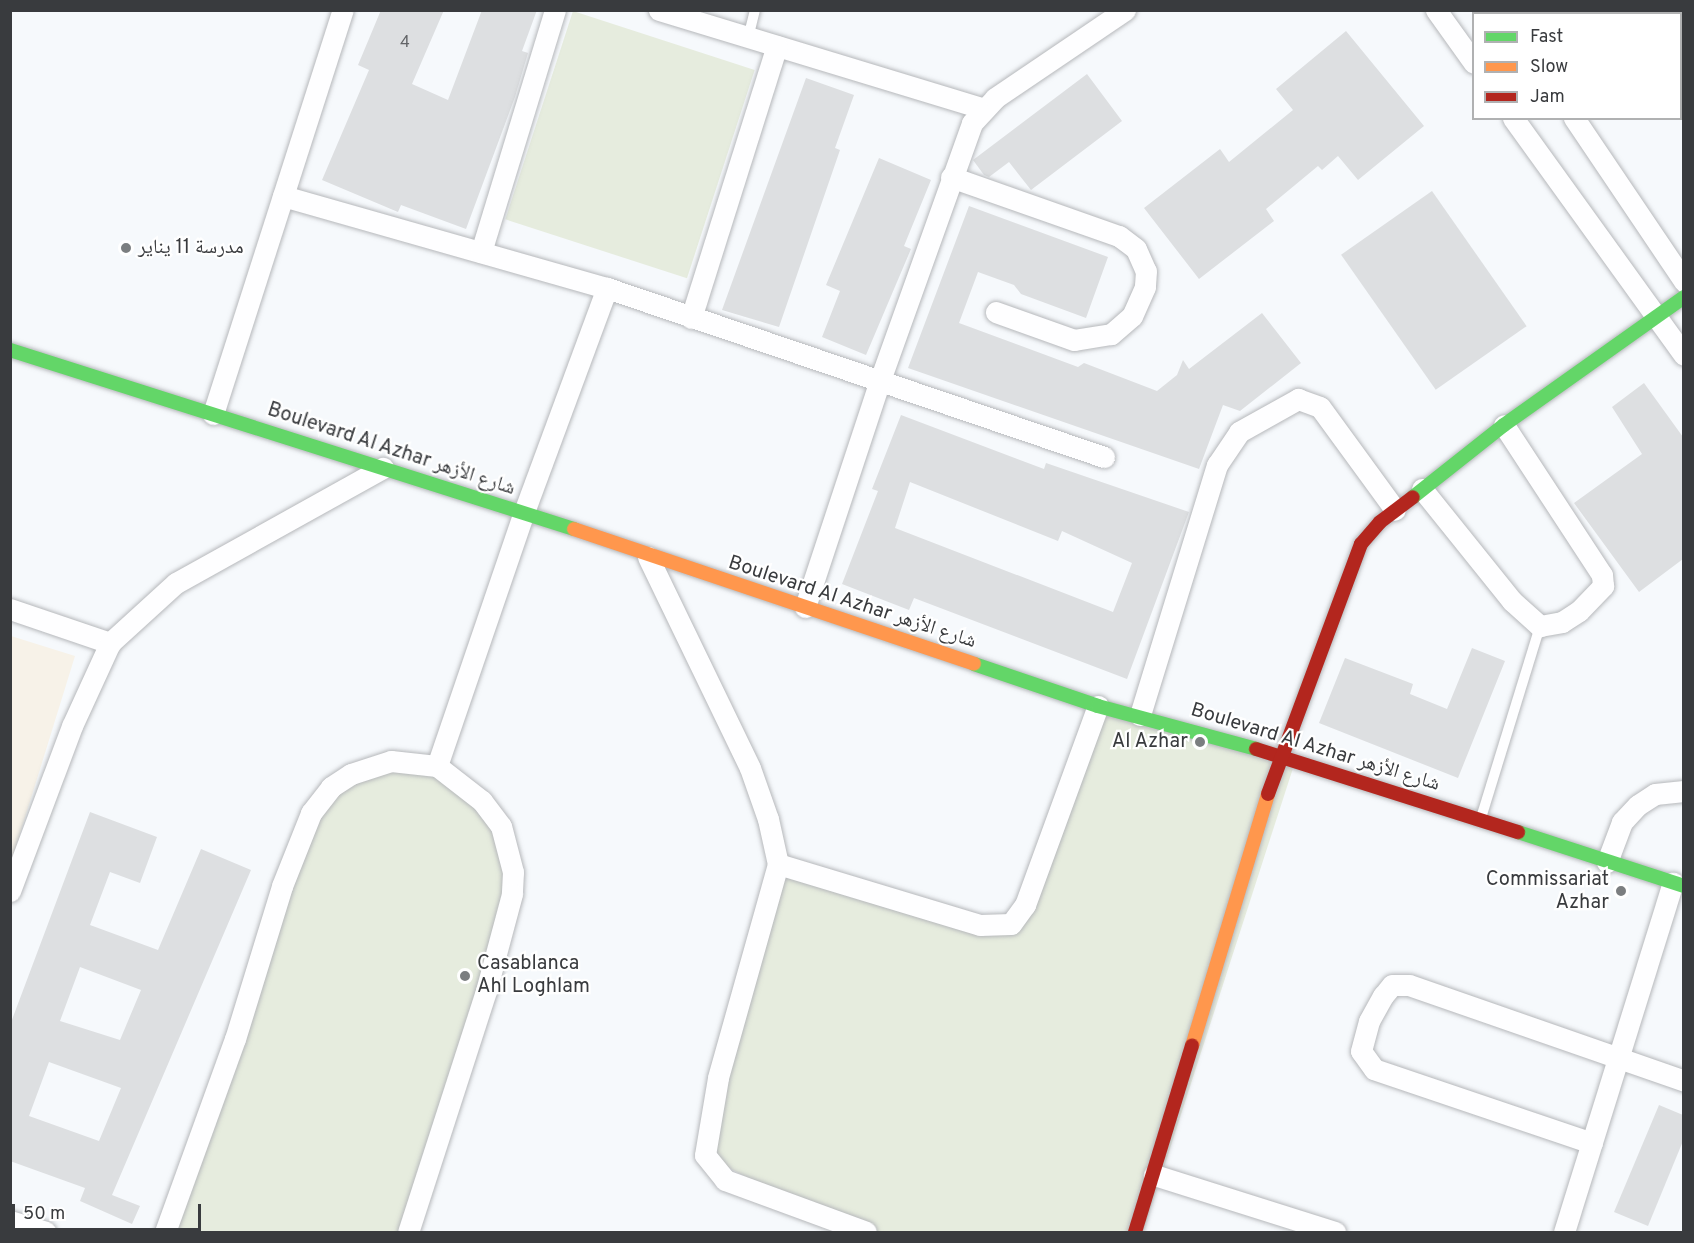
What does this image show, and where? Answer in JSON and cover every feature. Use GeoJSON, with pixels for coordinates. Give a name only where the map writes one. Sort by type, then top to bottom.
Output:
{"type":"FeatureCollection","features":[{"type":"Feature","properties":{"kind":"main road"},"geometry":{"type":"LineString","coordinates":[[1136,1233],[1280,755],[1361,544],[1395,510],[1504,425],[1683,297]]}},
{"type":"Feature","properties":{"kind":"main road","name":"Boulevard Al Azhar شارع الأزهر"},"geometry":{"type":"LineString","coordinates":[[10,350],[524,512],[648,557],[805,607],[1098,706],[1140,715],[1280,755],[1678,885]]}},
{"type":"Feature","properties":{"kind":"street"},"geometry":{"type":"LineString","coordinates":[[213,414],[343,10]]}},
{"type":"Feature","properties":{"kind":"street"},"geometry":{"type":"LineString","coordinates":[[481,252],[555,10]]}},
{"type":"Feature","properties":{"kind":"street"},"geometry":{"type":"LineString","coordinates":[[659,10],[981,108]]}},
{"type":"Feature","properties":{"kind":"street"},"geometry":{"type":"LineString","coordinates":[[805,607],[879,383],[951,177],[981,108],[1125,10]]}},
{"type":"Feature","properties":{"kind":"street"},"geometry":{"type":"LineString","coordinates":[[1436,10],[1472,62]]}},
{"type":"Feature","properties":{"kind":"street"},"geometry":{"type":"LineString","coordinates":[[691,318],[777,46]]}},
{"type":"Feature","properties":{"kind":"street"},"geometry":{"type":"LineString","coordinates":[[1514,120],[1683,355]]}},
{"type":"Feature","properties":{"kind":"street"},"geometry":{"type":"LineString","coordinates":[[1575,120],[1683,281]]}},
{"type":"Feature","properties":{"kind":"street"},"geometry":{"type":"LineString","coordinates":[[951,177],[1119,236],[1136,249],[1146,271],[1145,287],[1137,308],[1111,334],[1074,340],[996,312]]}},
{"type":"Feature","properties":{"kind":"street"},"geometry":{"type":"LineString","coordinates":[[283,196],[607,288],[879,383],[1104,457]]}},
{"type":"Feature","properties":{"kind":"street"},"geometry":{"type":"LineString","coordinates":[[437,766],[524,512],[607,288]]}},
{"type":"Feature","properties":{"kind":"street"},"geometry":{"type":"LineString","coordinates":[[1140,715],[1217,465],[1239,432],[1287,403],[1298,399],[1313,403],[1329,419],[1395,510]]}},
{"type":"Feature","properties":{"kind":"street"},"geometry":{"type":"LineString","coordinates":[[1422,489],[1512,601],[1540,626],[1562,622],[1579,611],[1603,586],[1602,576],[1504,425]]}},
{"type":"Feature","properties":{"kind":"street"},"geometry":{"type":"LineString","coordinates":[[10,891],[72,726],[110,643],[176,582],[383,468]]}},
{"type":"Feature","properties":{"kind":"street"},"geometry":{"type":"LineString","coordinates":[[648,557],[750,768],[768,819],[778,864],[718,1078],[705,1155],[725,1180],[866,1233]]}},
{"type":"Feature","properties":{"kind":"street"},"geometry":{"type":"LineString","coordinates":[[10,609],[110,643]]}},
{"type":"Feature","properties":{"kind":"street"},"geometry":{"type":"LineString","coordinates":[[778,864],[980,925],[1011,924],[1025,905],[1098,706]]}},
{"type":"Feature","properties":{"kind":"street"},"geometry":{"type":"LineString","coordinates":[[165,1233],[236,1039],[282,886],[311,813],[331,787],[380,762],[437,766],[491,811],[501,826],[513,872],[512,894],[486,991],[408,1233]]}},
{"type":"Feature","properties":{"kind":"street"},"geometry":{"type":"LineString","coordinates":[[1607,862],[1622,822],[1638,805],[1655,794],[1683,791]]}},
{"type":"Feature","properties":{"kind":"street"},"geometry":{"type":"LineString","coordinates":[[1564,1233],[1616,1059],[1678,885]]}},
{"type":"Feature","properties":{"kind":"street"},"geometry":{"type":"LineString","coordinates":[[1592,1143],[1374,1069],[1361,1051],[1363,1035],[1383,996],[1400,983],[1683,1081]]}},
{"type":"Feature","properties":{"kind":"street"},"geometry":{"type":"LineString","coordinates":[[1154,1175],[1335,1233]]}},
{"type":"Feature","properties":{"kind":"street"},"geometry":{"type":"LineString","coordinates":[[10,1221],[45,1233]]}},
{"type":"Feature","properties":{"kind":"lane"},"geometry":{"type":"LineString","coordinates":[[748,38],[755,10]]}},
{"type":"Feature","properties":{"kind":"lane"},"geometry":{"type":"LineString","coordinates":[[1480,820],[1540,626]]}},
{"type":"Feature","properties":{"kind":"shaded area"},"geometry":{"type":"Polygon","coordinates":[[[573,11],[755,70],[687,278],[505,219],[573,11]]]}},
{"type":"Feature","properties":{"kind":"shaded area"},"geometry":{"type":"Polygon","coordinates":[[[11,636],[75,656],[11,863],[11,636]]]}},
{"type":"Feature","properties":{"kind":"shaded area"},"geometry":{"type":"Polygon","coordinates":[[[1106,700],[1295,762],[1143,1232],[848,1232],[705,1155],[778,864],[1022,928],[1106,700]]]}},
{"type":"Feature","properties":{"kind":"shaded area"},"geometry":{"type":"Polygon","coordinates":[[[441,763],[490,802],[511,865],[502,923],[405,1232],[166,1232],[275,901],[339,783],[388,764],[441,763]]]}},
{"type":"Feature","properties":{"kind":"building"},"geometry":{"type":"Polygon","coordinates":[[[381,10],[444,10],[412,84],[448,100],[482,10],[537,10],[522,51],[528,53],[515,97],[466,229],[401,205],[398,212],[322,180],[369,70],[358,65],[381,10]]]}},
{"type":"Feature","properties":{"kind":"building"},"geometry":{"type":"Polygon","coordinates":[[[1346,31],[1424,126],[1358,180],[1338,156],[1322,170],[1318,166],[1266,209],[1274,221],[1199,279],[1144,208],[1220,149],[1229,162],[1293,110],[1276,89],[1346,31]]]}},
{"type":"Feature","properties":{"kind":"building"},"geometry":{"type":"Polygon","coordinates":[[[1087,74],[1122,121],[1031,190],[1009,162],[989,177],[984,175],[973,160],[1087,74]]]}},
{"type":"Feature","properties":{"kind":"building"},"geometry":{"type":"Polygon","coordinates":[[[806,78],[854,95],[835,148],[840,150],[779,327],[722,310],[806,78]]]}},
{"type":"Feature","properties":{"kind":"building"},"geometry":{"type":"Polygon","coordinates":[[[879,158],[931,180],[904,246],[911,249],[866,355],[822,337],[840,291],[826,285],[879,158]]]}},
{"type":"Feature","properties":{"kind":"building"},"geometry":{"type":"Polygon","coordinates":[[[1432,191],[1527,326],[1436,390],[1341,255],[1432,191]]]}},
{"type":"Feature","properties":{"kind":"building"},"geometry":{"type":"Polygon","coordinates":[[[969,206],[1108,257],[1086,318],[1021,294],[1014,285],[978,272],[959,323],[1078,367],[1084,363],[1157,391],[1177,375],[1183,360],[1189,369],[1262,313],[1301,363],[1240,411],[1223,405],[1199,469],[908,368],[969,206]]]}},
{"type":"Feature","properties":{"kind":"building"},"geometry":{"type":"Polygon","coordinates":[[[1644,383],[1683,437],[1683,559],[1639,592],[1574,503],[1642,454],[1612,407],[1644,383]]]}},
{"type":"Feature","properties":{"kind":"building"},"geometry":{"type":"Polygon","coordinates":[[[901,415],[1044,469],[1046,463],[1189,512],[1127,679],[914,598],[909,610],[842,584],[878,491],[872,489],[901,415]],[[910,482],[895,528],[1113,612],[1132,563],[1062,531],[1058,541],[910,482]]]}},
{"type":"Feature","properties":{"kind":"building"},"geometry":{"type":"Polygon","coordinates":[[[1472,648],[1505,661],[1458,778],[1319,723],[1345,658],[1413,684],[1410,694],[1447,709],[1472,648]]]}},
{"type":"Feature","properties":{"kind":"building"},"geometry":{"type":"Polygon","coordinates":[[[90,812],[157,837],[140,883],[110,872],[90,925],[158,950],[201,849],[251,870],[112,1195],[140,1206],[132,1224],[80,1201],[85,1188],[10,1161],[10,1025],[90,812]],[[80,967],[60,1021],[120,1040],[141,990],[80,967]],[[49,1062],[29,1116],[99,1141],[121,1088],[49,1062]]]}},
{"type":"Feature","properties":{"kind":"building"},"geometry":{"type":"Polygon","coordinates":[[[1659,1105],[1683,1115],[1683,1141],[1648,1226],[1614,1212],[1659,1105]]]}},
{"type":"Feature","properties":{"kind":"traffic: fast"},"geometry":{"type":"LineString","coordinates":[[1413,497],[1504,425],[1684,297]]}},
{"type":"Feature","properties":{"kind":"traffic: fast"},"geometry":{"type":"LineString","coordinates":[[10,350],[574,529]]}},
{"type":"Feature","properties":{"kind":"traffic: fast"},"geometry":{"type":"LineString","coordinates":[[974,664],[1098,706],[1256,749]]}},
{"type":"Feature","properties":{"kind":"traffic: fast"},"geometry":{"type":"LineString","coordinates":[[1518,832],[1684,886]]}},
{"type":"Feature","properties":{"kind":"traffic: slow"},"geometry":{"type":"LineString","coordinates":[[574,529],[974,664]]}},
{"type":"Feature","properties":{"kind":"traffic: slow"},"geometry":{"type":"LineString","coordinates":[[1192,1046],[1268,794]]}},
{"type":"Feature","properties":{"kind":"traffic: jam"},"geometry":{"type":"LineString","coordinates":[[1268,794],[1361,544],[1380,522],[1413,497]]}},
{"type":"Feature","properties":{"kind":"traffic: jam"},"geometry":{"type":"LineString","coordinates":[[1256,749],[1518,832]]}},
{"type":"Feature","properties":{"kind":"traffic: jam"},"geometry":{"type":"LineString","coordinates":[[1135,1232],[1192,1046]]}},
{"type":"Feature","properties":{"kind":"place","name":"مدرسة 11 يناير"},"geometry":{"type":"Point","coordinates":[126,248]}},
{"type":"Feature","properties":{"kind":"place","name":"Al Azhar"},"geometry":{"type":"Point","coordinates":[1200,742]}},
{"type":"Feature","properties":{"kind":"place","name":"Commissariat Azhar"},"geometry":{"type":"Point","coordinates":[1621,891]}},
{"type":"Feature","properties":{"kind":"place","name":"Casablanca Ahl Loghlam"},"geometry":{"type":"Point","coordinates":[465,976]}}]}
